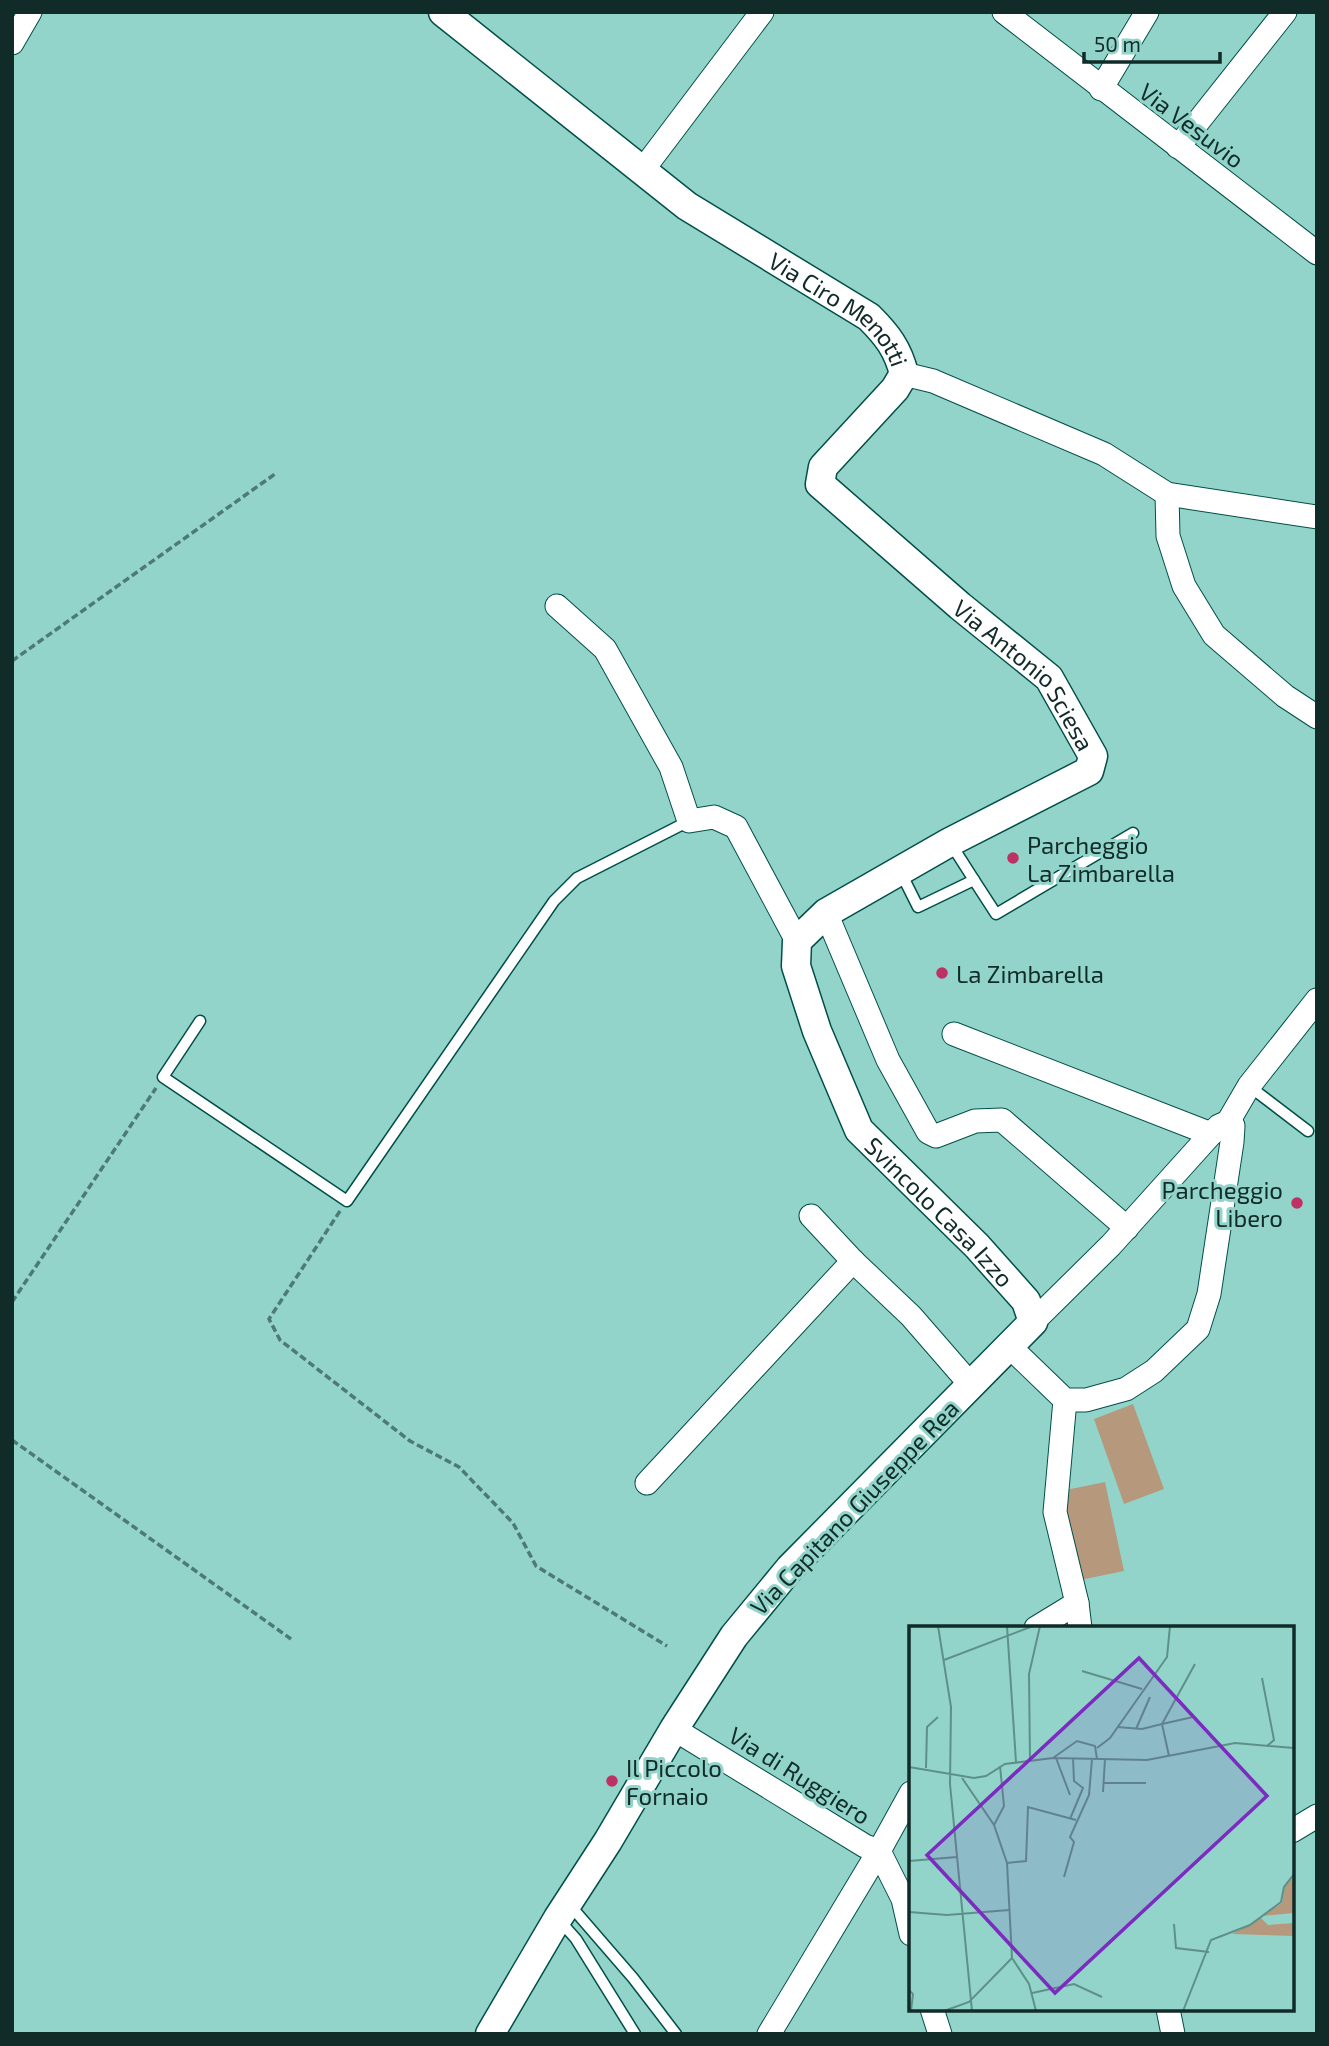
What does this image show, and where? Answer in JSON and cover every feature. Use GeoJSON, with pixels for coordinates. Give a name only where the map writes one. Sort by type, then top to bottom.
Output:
{"type":"FeatureCollection","features":[{"type":"Feature","properties":{"kind":"street"},"geometry":{"type":"LineString","coordinates":[[12,43],[30,12]]}},
{"type":"Feature","properties":{"kind":"street","name":"Via Ciro Menotti"},"geometry":{"type":"LineString","coordinates":[[443,12],[687,206],[869,317],[890,339],[900,357],[904,374],[933,381],[1104,454],[1167,494],[1317,517]]}},
{"type":"Feature","properties":{"kind":"street"},"geometry":{"type":"LineString","coordinates":[[651,159],[762,12]]}},
{"type":"Feature","properties":{"kind":"street","name":"Via Vesuvio"},"geometry":{"type":"LineString","coordinates":[[1004,12],[1317,253]]}},
{"type":"Feature","properties":{"kind":"street"},"geometry":{"type":"LineString","coordinates":[[1101,89],[1147,12]]}},
{"type":"Feature","properties":{"kind":"street"},"geometry":{"type":"LineString","coordinates":[[1178,147],[1285,12]]}},
{"type":"Feature","properties":{"kind":"street","name":"Via Antonio Sciesa"},"geometry":{"type":"LineString","coordinates":[[797,941],[825,913],[950,842],[1089,771],[1093,756],[1049,678],[960,606],[820,484],[823,467],[895,389],[904,374]]}},
{"type":"Feature","properties":{"kind":"street"},"geometry":{"type":"LineString","coordinates":[[1167,494],[1168,536],[1184,586],[1214,635],[1285,696],[1317,717]]}},
{"type":"Feature","properties":{"kind":"street"},"geometry":{"type":"LineString","coordinates":[[557,606],[605,649],[671,767],[690,821],[714,817],[736,827],[797,941]]}},
{"type":"Feature","properties":{"kind":"street"},"geometry":{"type":"LineString","coordinates":[[825,913],[888,1060],[928,1132],[936,1136],[975,1121],[1002,1120],[1127,1228]]}},
{"type":"Feature","properties":{"kind":"street","name":"Svincolo Casa Izzo"},"geometry":{"type":"LineString","coordinates":[[797,941],[796,966],[817,1031],[859,1130],[976,1246],[1026,1301],[1033,1322]]}},
{"type":"Feature","properties":{"kind":"street"},"geometry":{"type":"LineString","coordinates":[[1033,1322],[1127,1228],[1219,1128],[1317,1000]]}},
{"type":"Feature","properties":{"kind":"street"},"geometry":{"type":"LineString","coordinates":[[954,1034],[1219,1128],[1233,1126],[1233,1142],[1209,1294],[1198,1329],[1154,1371],[1126,1389],[1086,1399],[1065,1400],[1009,1346]]}},
{"type":"Feature","properties":{"kind":"street"},"geometry":{"type":"LineString","coordinates":[[811,1216],[853,1262],[911,1316],[971,1385]]}},
{"type":"Feature","properties":{"kind":"street"},"geometry":{"type":"LineString","coordinates":[[647,1483],[853,1262]]}},
{"type":"Feature","properties":{"kind":"street","name":"Via Capitano Giuseppe Rea"},"geometry":{"type":"LineString","coordinates":[[490,2034],[674,1729],[734,1636],[790,1568],[1033,1322]]}},
{"type":"Feature","properties":{"kind":"street"},"geometry":{"type":"LineString","coordinates":[[1065,1400],[1055,1512],[1077,1603],[1080,1626]]}},
{"type":"Feature","properties":{"kind":"street"},"geometry":{"type":"LineString","coordinates":[[1040,1626],[1077,1603]]}},
{"type":"Feature","properties":{"kind":"street","name":"Via di Ruggiero"},"geometry":{"type":"LineString","coordinates":[[674,1729],[865,1846],[879,1851],[909,1797]]}},
{"type":"Feature","properties":{"kind":"street"},"geometry":{"type":"LineString","coordinates":[[1294,1830],[1317,1816]]}},
{"type":"Feature","properties":{"kind":"street"},"geometry":{"type":"LineString","coordinates":[[879,1851],[903,1899],[909,1925]]}},
{"type":"Feature","properties":{"kind":"street"},"geometry":{"type":"LineString","coordinates":[[769,2034],[879,1851]]}},
{"type":"Feature","properties":{"kind":"street"},"geometry":{"type":"LineString","coordinates":[[933,2011],[940,2034]]}},
{"type":"Feature","properties":{"kind":"street"},"geometry":{"type":"LineString","coordinates":[[1168,2011],[1173,2034]]}},
{"type":"Feature","properties":{"kind":"lane"},"geometry":{"type":"LineString","coordinates":[[200,1021],[163,1077],[347,1201],[554,901],[577,878],[690,821]]}},
{"type":"Feature","properties":{"kind":"lane"},"geometry":{"type":"LineString","coordinates":[[950,842],[996,914],[1133,832]]}},
{"type":"Feature","properties":{"kind":"lane"},"geometry":{"type":"LineString","coordinates":[[900,870],[918,907],[974,880]]}},
{"type":"Feature","properties":{"kind":"lane"},"geometry":{"type":"LineString","coordinates":[[1249,1087],[1308,1131]]}},
{"type":"Feature","properties":{"kind":"lane"},"geometry":{"type":"LineString","coordinates":[[563,1911],[576,1939],[635,2034]]}},
{"type":"Feature","properties":{"kind":"lane"},"geometry":{"type":"LineString","coordinates":[[563,1911],[633,1978],[676,2034]]}},
{"type":"Feature","properties":{"kind":"path"},"geometry":{"type":"LineString","coordinates":[[12,661],[275,474]]}},
{"type":"Feature","properties":{"kind":"path"},"geometry":{"type":"LineString","coordinates":[[12,1302],[163,1077]]}},
{"type":"Feature","properties":{"kind":"path"},"geometry":{"type":"LineString","coordinates":[[347,1201],[269,1319],[280,1340],[410,1441],[459,1467],[513,1522],[536,1566],[667,1646]]}},
{"type":"Feature","properties":{"kind":"path"},"geometry":{"type":"LineString","coordinates":[[12,1440],[291,1639]]}},
{"type":"Feature","properties":{"kind":"shaded area"},"geometry":{"type":"Polygon","coordinates":[[[1133,1404],[1164,1489],[1124,1504],[1094,1419],[1133,1404]]]}},
{"type":"Feature","properties":{"kind":"shaded area"},"geometry":{"type":"Polygon","coordinates":[[[1105,1482],[1124,1571],[1080,1580],[1061,1491],[1105,1482]]]}},
{"type":"Feature","properties":{"kind":"place","name":"Parcheggio La Zimbarella"},"geometry":{"type":"Point","coordinates":[1013,858]}},
{"type":"Feature","properties":{"kind":"place","name":"La Zimbarella"},"geometry":{"type":"Point","coordinates":[942,973]}},
{"type":"Feature","properties":{"kind":"place","name":"Parcheggio Libero"},"geometry":{"type":"Point","coordinates":[1297,1203]}},
{"type":"Feature","properties":{"kind":"place","name":"Il Piccolo Fornaio"},"geometry":{"type":"Point","coordinates":[612,1781]}}]}
